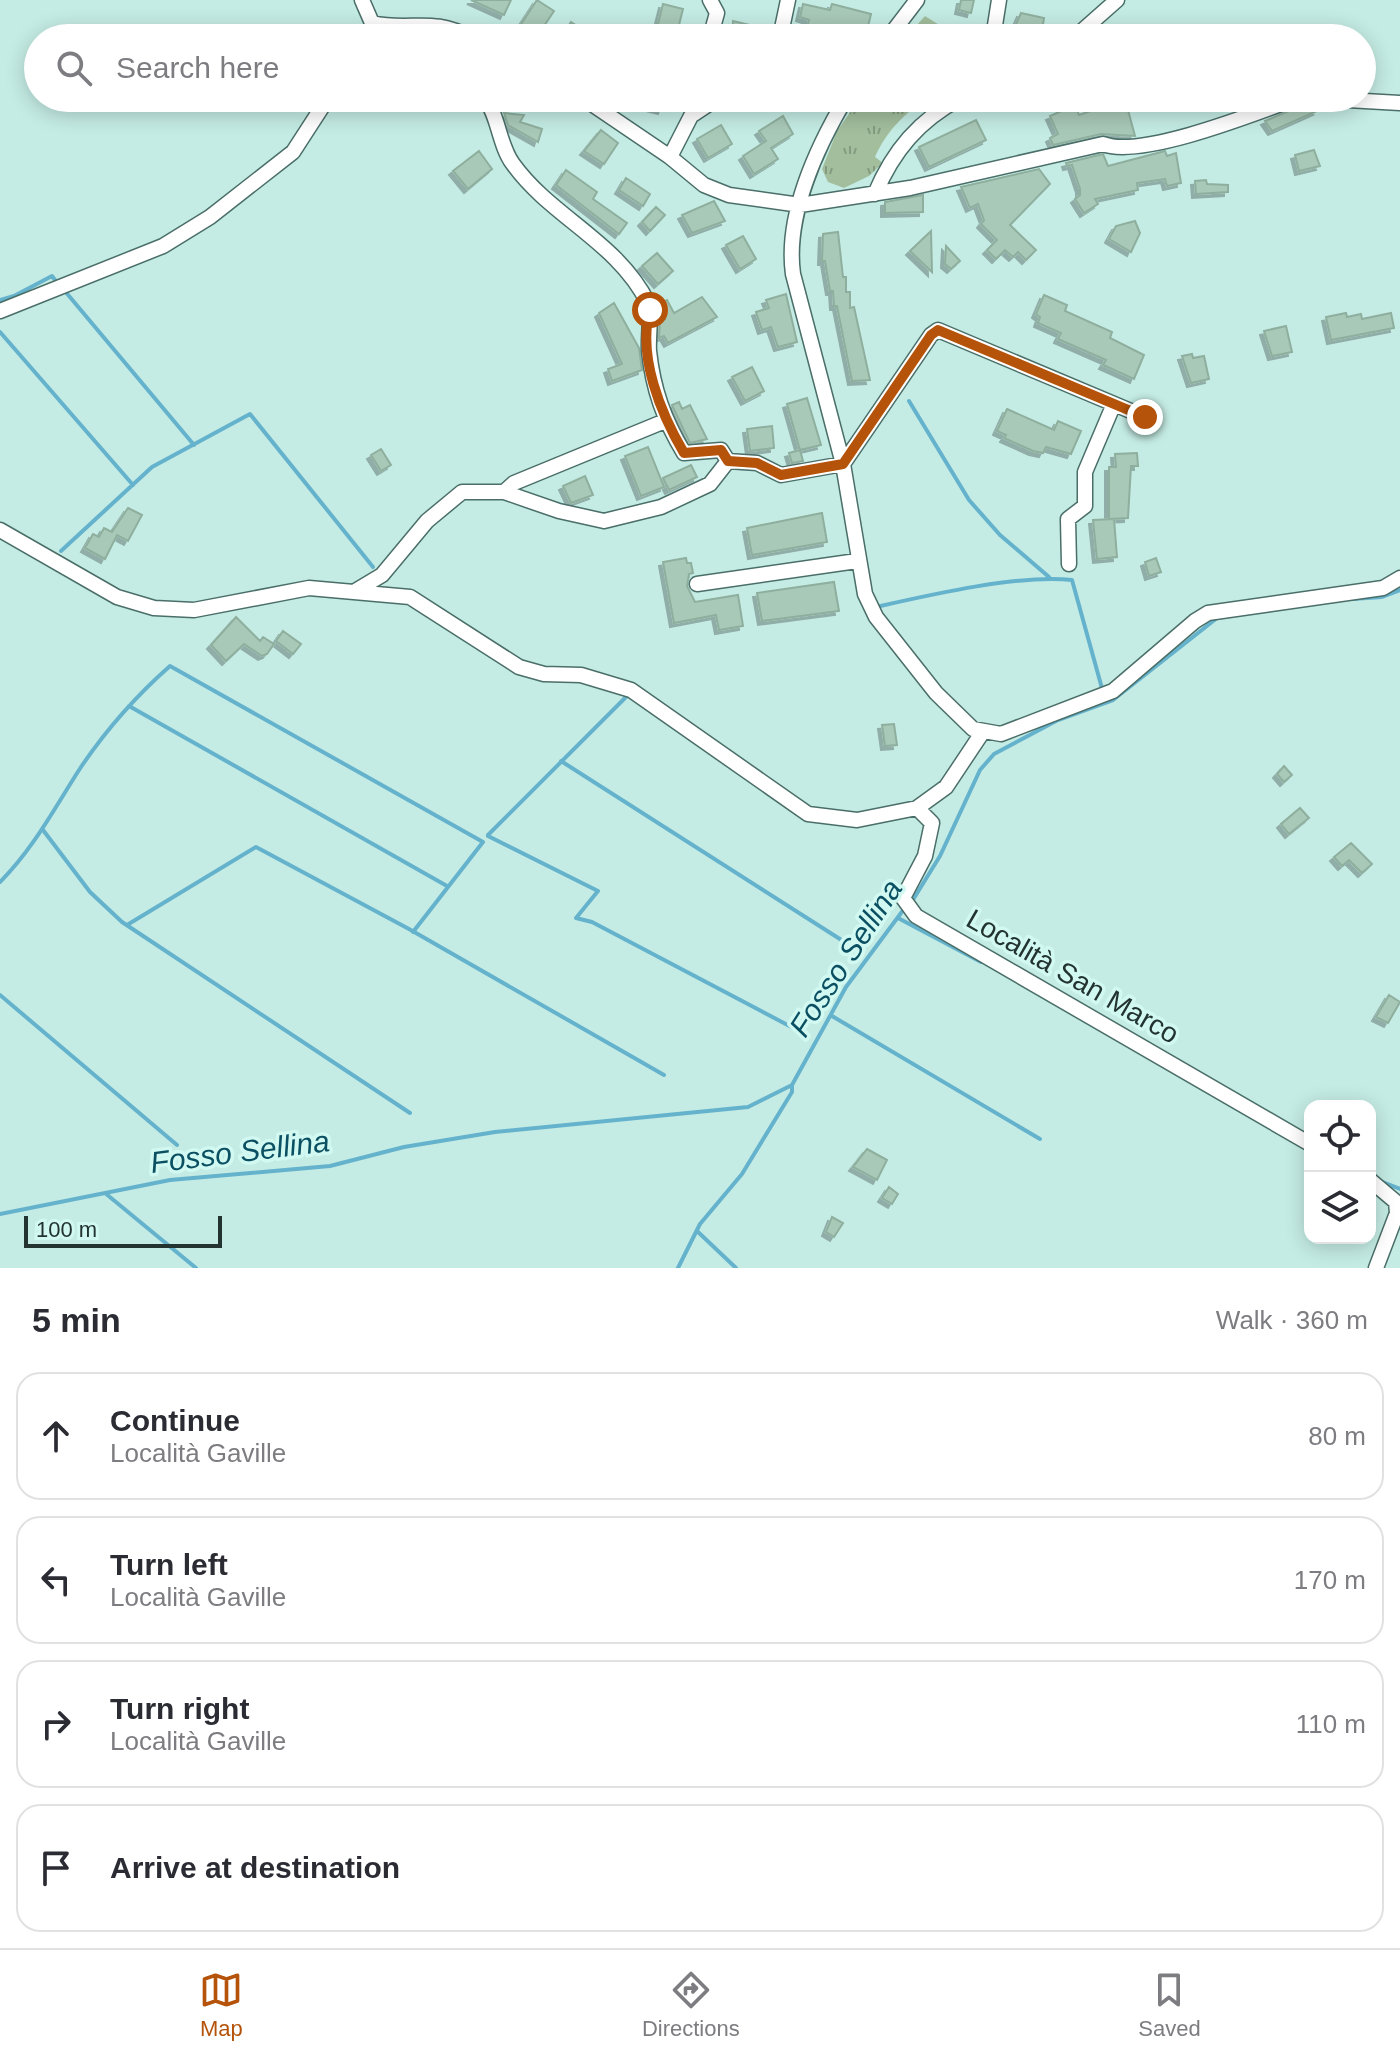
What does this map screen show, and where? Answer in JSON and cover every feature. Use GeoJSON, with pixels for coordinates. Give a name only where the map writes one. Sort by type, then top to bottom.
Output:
{"type":"FeatureCollection","features":[{"type":"Feature","properties":{"kind":"street"},"geometry":{"type":"LineString","coordinates":[[362,0],[374,24]]}},
{"type":"Feature","properties":{"kind":"street"},"geometry":{"type":"LineString","coordinates":[[710,0],[717,13],[714,24]]}},
{"type":"Feature","properties":{"kind":"street"},"geometry":{"type":"LineString","coordinates":[[783,24],[788,0]]}},
{"type":"Feature","properties":{"kind":"street"},"geometry":{"type":"LineString","coordinates":[[899,24],[917,0]]}},
{"type":"Feature","properties":{"kind":"street"},"geometry":{"type":"LineString","coordinates":[[995,24],[999,0]]}},
{"type":"Feature","properties":{"kind":"street"},"geometry":{"type":"LineString","coordinates":[[1090,24],[1117,0]]}},
{"type":"Feature","properties":{"kind":"street"},"geometry":{"type":"LineString","coordinates":[[1376,102],[1400,103]]}},
{"type":"Feature","properties":{"kind":"street"},"geometry":{"type":"LineString","coordinates":[[0,311],[163,246],[210,217],[293,152],[319,112]]}},
{"type":"Feature","properties":{"kind":"street"},"geometry":{"type":"LineString","coordinates":[[492,112],[511,163],[541,195],[604,245],[647,302],[649,352],[665,421],[684,453],[721,450],[728,461]]}},
{"type":"Feature","properties":{"kind":"street"},"geometry":{"type":"LineString","coordinates":[[604,112],[670,157],[704,185],[729,195],[800,205],[875,194],[1103,144],[1115,148],[1156,143],[1253,112]]}},
{"type":"Feature","properties":{"kind":"street"},"geometry":{"type":"LineString","coordinates":[[670,157],[692,112]]}},
{"type":"Feature","properties":{"kind":"street"},"geometry":{"type":"LineString","coordinates":[[691,116],[697,112]]}},
{"type":"Feature","properties":{"kind":"street"},"geometry":{"type":"LineString","coordinates":[[838,112],[800,205],[790,246],[793,274],[843,464],[860,581],[876,617],[936,693],[982,733],[1001,734],[1113,691],[1208,613],[1383,588],[1400,578]]}},
{"type":"Feature","properties":{"kind":"street"},"geometry":{"type":"LineString","coordinates":[[875,194],[886,169],[906,139],[936,112]]}},
{"type":"Feature","properties":{"kind":"street"},"geometry":{"type":"LineString","coordinates":[[728,461],[757,463],[781,475],[843,464],[931,335],[938,330],[949,331],[1113,406],[1145,417]]}},
{"type":"Feature","properties":{"kind":"street"},"geometry":{"type":"LineString","coordinates":[[1069,564],[1068,519],[1085,506],[1085,472],[1113,406]]}},
{"type":"Feature","properties":{"kind":"street"},"geometry":{"type":"LineString","coordinates":[[504,492],[514,483],[665,421]]}},
{"type":"Feature","properties":{"kind":"street"},"geometry":{"type":"LineString","coordinates":[[357,590],[382,575],[427,521],[462,492],[504,492],[559,511],[604,521],[661,507],[710,484],[728,461]]}},
{"type":"Feature","properties":{"kind":"street"},"geometry":{"type":"LineString","coordinates":[[0,530],[117,597],[154,608],[194,610],[309,588],[410,597],[519,667],[544,674],[581,675],[631,690],[808,814],[857,820],[917,808],[946,787],[982,733]]}},
{"type":"Feature","properties":{"kind":"street"},"geometry":{"type":"LineString","coordinates":[[697,584],[857,561]]}},
{"type":"Feature","properties":{"kind":"street","name":"Località San Marco"},"geometry":{"type":"LineString","coordinates":[[917,808],[932,823],[928,849],[903,898],[916,916],[1304,1141]]}},
{"type":"Feature","properties":{"kind":"street"},"geometry":{"type":"LineString","coordinates":[[1376,1185],[1396,1202],[1397,1213],[1376,1268]]}},
{"type":"Feature","properties":{"kind":"green space"},"geometry":{"type":"Polygon","coordinates":[[[925,16],[938,24],[918,24],[925,16]]]}},
{"type":"Feature","properties":{"kind":"green space"},"geometry":{"type":"Polygon","coordinates":[[[850,112],[909,112],[890,131],[875,157],[883,163],[869,176],[844,188],[828,182],[822,169],[837,131],[850,112]]]}},
{"type":"Feature","properties":{"kind":"building"},"geometry":{"type":"Polygon","coordinates":[[[471,0],[511,0],[504,15],[471,0]]]}},
{"type":"Feature","properties":{"kind":"building"},"geometry":{"type":"Polygon","coordinates":[[[537,0],[554,11],[545,24],[521,24],[537,0]]]}},
{"type":"Feature","properties":{"kind":"building"},"geometry":{"type":"Polygon","coordinates":[[[961,0],[974,0],[971,13],[959,10],[961,0]]]}},
{"type":"Feature","properties":{"kind":"building"},"geometry":{"type":"Polygon","coordinates":[[[663,4],[683,9],[679,24],[658,24],[663,4]]]}},
{"type":"Feature","properties":{"kind":"building"},"geometry":{"type":"Polygon","coordinates":[[[803,4],[830,10],[832,4],[871,14],[869,24],[808,24],[809,20],[800,17],[803,4]]]}},
{"type":"Feature","properties":{"kind":"building"},"geometry":{"type":"Polygon","coordinates":[[[1021,13],[1044,18],[1043,24],[1016,24],[1021,13]]]}},
{"type":"Feature","properties":{"kind":"building"},"geometry":{"type":"Polygon","coordinates":[[[1059,112],[1078,112],[1079,115],[1088,112],[1129,112],[1135,136],[1101,134],[1053,145],[1050,138],[1058,134],[1050,116],[1059,112]]]}},
{"type":"Feature","properties":{"kind":"building"},"geometry":{"type":"Polygon","coordinates":[[[1286,112],[1315,112],[1272,131],[1265,121],[1286,112]]]}},
{"type":"Feature","properties":{"kind":"building"},"geometry":{"type":"Polygon","coordinates":[[[504,113],[524,115],[520,122],[542,129],[538,142],[508,125],[504,113]]]}},
{"type":"Feature","properties":{"kind":"building"},"geometry":{"type":"Polygon","coordinates":[[[783,116],[793,134],[771,148],[778,159],[754,174],[743,156],[766,141],[759,131],[783,116]]]}},
{"type":"Feature","properties":{"kind":"building"},"geometry":{"type":"Polygon","coordinates":[[[976,120],[986,140],[929,167],[919,147],[976,120]]]}},
{"type":"Feature","properties":{"kind":"building"},"geometry":{"type":"Polygon","coordinates":[[[721,125],[732,144],[708,158],[697,139],[721,125]]]}},
{"type":"Feature","properties":{"kind":"building"},"geometry":{"type":"Polygon","coordinates":[[[601,130],[618,143],[604,164],[584,151],[601,130]]]}},
{"type":"Feature","properties":{"kind":"building"},"geometry":{"type":"Polygon","coordinates":[[[1314,150],[1320,166],[1299,171],[1295,155],[1314,150]]]}},
{"type":"Feature","properties":{"kind":"building"},"geometry":{"type":"Polygon","coordinates":[[[479,151],[492,169],[468,189],[453,171],[479,151]]]}},
{"type":"Feature","properties":{"kind":"building"},"geometry":{"type":"Polygon","coordinates":[[[1165,151],[1167,156],[1176,153],[1181,183],[1167,186],[1165,179],[1137,183],[1138,190],[1095,199],[1098,204],[1084,213],[1075,199],[1080,195],[1080,189],[1072,165],[1067,166],[1066,163],[1103,154],[1108,166],[1165,151]]]}},
{"type":"Feature","properties":{"kind":"building"},"geometry":{"type":"Polygon","coordinates":[[[1039,169],[1050,184],[1010,225],[1036,250],[1026,260],[1018,252],[1013,257],[1005,250],[996,259],[987,250],[997,240],[981,224],[984,220],[978,204],[970,208],[961,187],[1039,169]]]}},
{"type":"Feature","properties":{"kind":"building"},"geometry":{"type":"Polygon","coordinates":[[[566,170],[597,192],[593,199],[627,223],[619,234],[556,185],[566,170]]]}},
{"type":"Feature","properties":{"kind":"building"},"geometry":{"type":"Polygon","coordinates":[[[626,178],[650,194],[643,206],[619,190],[626,178]]]}},
{"type":"Feature","properties":{"kind":"building"},"geometry":{"type":"Polygon","coordinates":[[[1206,180],[1207,184],[1228,185],[1228,192],[1196,194],[1195,181],[1206,180]]]}},
{"type":"Feature","properties":{"kind":"building"},"geometry":{"type":"Polygon","coordinates":[[[923,195],[923,212],[885,213],[885,202],[923,195]]]}},
{"type":"Feature","properties":{"kind":"building"},"geometry":{"type":"Polygon","coordinates":[[[714,201],[725,221],[692,233],[682,215],[714,201]]]}},
{"type":"Feature","properties":{"kind":"building"},"geometry":{"type":"Polygon","coordinates":[[[656,207],[665,215],[650,231],[642,222],[656,207]]]}},
{"type":"Feature","properties":{"kind":"building"},"geometry":{"type":"Polygon","coordinates":[[[1135,221],[1140,233],[1131,252],[1109,239],[1116,226],[1135,221]]]}},
{"type":"Feature","properties":{"kind":"building"},"geometry":{"type":"Polygon","coordinates":[[[931,231],[932,272],[910,251],[931,231]]]}},
{"type":"Feature","properties":{"kind":"building"},"geometry":{"type":"Polygon","coordinates":[[[838,232],[846,292],[850,292],[850,308],[854,307],[870,380],[852,381],[837,306],[834,306],[833,291],[830,291],[825,261],[822,261],[823,234],[838,232]]]}},
{"type":"Feature","properties":{"kind":"building"},"geometry":{"type":"Polygon","coordinates":[[[743,236],[756,259],[740,269],[726,245],[743,236]]]}},
{"type":"Feature","properties":{"kind":"building"},"geometry":{"type":"Polygon","coordinates":[[[946,246],[960,261],[951,269],[945,264],[946,246]]]}},
{"type":"Feature","properties":{"kind":"building"},"geometry":{"type":"Polygon","coordinates":[[[657,253],[673,271],[658,284],[642,266],[657,253]]]}},
{"type":"Feature","properties":{"kind":"building"},"geometry":{"type":"Polygon","coordinates":[[[786,294],[797,342],[778,347],[771,327],[762,330],[756,312],[769,308],[766,300],[786,294]]]}},
{"type":"Feature","properties":{"kind":"building"},"geometry":{"type":"Polygon","coordinates":[[[1044,295],[1067,305],[1065,311],[1112,332],[1110,338],[1144,355],[1134,379],[1103,365],[1106,360],[1058,339],[1061,333],[1038,323],[1040,317],[1036,314],[1044,295]]]}},
{"type":"Feature","properties":{"kind":"building"},"geometry":{"type":"Polygon","coordinates":[[[702,297],[717,317],[668,343],[664,336],[659,338],[660,321],[665,319],[659,304],[667,300],[674,313],[702,297]]]}},
{"type":"Feature","properties":{"kind":"building"},"geometry":{"type":"Polygon","coordinates":[[[614,303],[639,348],[642,370],[612,381],[608,369],[622,364],[599,313],[614,303]]]}},
{"type":"Feature","properties":{"kind":"building"},"geometry":{"type":"Polygon","coordinates":[[[1346,313],[1347,317],[1361,314],[1362,319],[1391,313],[1394,328],[1331,340],[1326,317],[1346,313]]]}},
{"type":"Feature","properties":{"kind":"building"},"geometry":{"type":"Polygon","coordinates":[[[1286,326],[1292,352],[1272,356],[1264,331],[1286,326]]]}},
{"type":"Feature","properties":{"kind":"building"},"geometry":{"type":"Polygon","coordinates":[[[1192,354],[1193,358],[1204,356],[1209,379],[1191,383],[1182,356],[1192,354]]]}},
{"type":"Feature","properties":{"kind":"building"},"geometry":{"type":"Polygon","coordinates":[[[752,367],[764,391],[745,401],[732,377],[752,367]]]}},
{"type":"Feature","properties":{"kind":"building"},"geometry":{"type":"Polygon","coordinates":[[[807,398],[821,445],[800,450],[787,404],[807,398]]]}},
{"type":"Feature","properties":{"kind":"building"},"geometry":{"type":"Polygon","coordinates":[[[679,402],[682,409],[690,405],[707,439],[690,443],[672,405],[679,402]]]}},
{"type":"Feature","properties":{"kind":"building"},"geometry":{"type":"Polygon","coordinates":[[[1007,409],[1054,430],[1058,421],[1081,431],[1071,454],[1046,447],[1043,453],[1033,451],[1004,438],[1006,435],[997,431],[1007,409]]]}},
{"type":"Feature","properties":{"kind":"building"},"geometry":{"type":"Polygon","coordinates":[[[772,426],[774,448],[750,451],[747,429],[772,426]]]}},
{"type":"Feature","properties":{"kind":"building"},"geometry":{"type":"Polygon","coordinates":[[[648,447],[664,487],[641,496],[625,456],[648,447]]]}},
{"type":"Feature","properties":{"kind":"building"},"geometry":{"type":"Polygon","coordinates":[[[381,449],[391,465],[381,471],[371,455],[381,449]]]}},
{"type":"Feature","properties":{"kind":"building"},"geometry":{"type":"Polygon","coordinates":[[[800,450],[803,461],[792,463],[789,453],[800,450]]]}},
{"type":"Feature","properties":{"kind":"building"},"geometry":{"type":"Polygon","coordinates":[[[1137,453],[1138,466],[1131,466],[1128,518],[1109,519],[1109,467],[1116,467],[1115,454],[1137,453]]]}},
{"type":"Feature","properties":{"kind":"building"},"geometry":{"type":"Polygon","coordinates":[[[691,465],[697,477],[669,490],[663,478],[691,465]]]}},
{"type":"Feature","properties":{"kind":"building"},"geometry":{"type":"Polygon","coordinates":[[[585,476],[593,495],[571,503],[563,486],[585,476]]]}},
{"type":"Feature","properties":{"kind":"building"},"geometry":{"type":"Polygon","coordinates":[[[128,508],[142,515],[128,541],[117,535],[105,559],[85,548],[93,534],[99,537],[104,528],[112,532],[128,508]]]}},
{"type":"Feature","properties":{"kind":"building"},"geometry":{"type":"Polygon","coordinates":[[[822,513],[827,542],[752,555],[747,528],[822,513]]]}},
{"type":"Feature","properties":{"kind":"building"},"geometry":{"type":"Polygon","coordinates":[[[1114,519],[1117,557],[1097,559],[1093,520],[1114,519]]]}},
{"type":"Feature","properties":{"kind":"building"},"geometry":{"type":"Polygon","coordinates":[[[686,558],[687,563],[691,563],[693,573],[689,574],[687,586],[695,602],[738,595],[743,626],[719,630],[716,615],[674,623],[663,562],[686,558]]]}},
{"type":"Feature","properties":{"kind":"building"},"geometry":{"type":"Polygon","coordinates":[[[1156,558],[1161,572],[1149,576],[1145,562],[1156,558]]]}},
{"type":"Feature","properties":{"kind":"building"},"geometry":{"type":"Polygon","coordinates":[[[834,582],[839,611],[762,621],[757,593],[834,582]]]}},
{"type":"Feature","properties":{"kind":"building"},"geometry":{"type":"Polygon","coordinates":[[[236,617],[260,641],[263,637],[274,644],[267,654],[262,656],[244,644],[226,661],[211,645],[236,617]]]}},
{"type":"Feature","properties":{"kind":"building"},"geometry":{"type":"Polygon","coordinates":[[[283,631],[301,644],[293,654],[276,641],[283,631]]]}},
{"type":"Feature","properties":{"kind":"building"},"geometry":{"type":"Polygon","coordinates":[[[894,724],[897,745],[885,746],[882,725],[894,724]]]}},
{"type":"Feature","properties":{"kind":"building"},"geometry":{"type":"Polygon","coordinates":[[[1284,766],[1292,775],[1284,782],[1277,774],[1284,766]]]}},
{"type":"Feature","properties":{"kind":"building"},"geometry":{"type":"Polygon","coordinates":[[[1300,808],[1309,818],[1289,834],[1281,824],[1300,808]]]}},
{"type":"Feature","properties":{"kind":"building"},"geometry":{"type":"Polygon","coordinates":[[[1351,843],[1372,864],[1362,873],[1349,860],[1342,866],[1334,857],[1351,843]]]}},
{"type":"Feature","properties":{"kind":"building"},"geometry":{"type":"Polygon","coordinates":[[[1389,995],[1400,1002],[1388,1023],[1376,1017],[1389,995]]]}},
{"type":"Feature","properties":{"kind":"building"},"geometry":{"type":"Polygon","coordinates":[[[867,1149],[887,1160],[877,1180],[853,1167],[867,1149]]]}},
{"type":"Feature","properties":{"kind":"building"},"geometry":{"type":"Polygon","coordinates":[[[889,1187],[898,1194],[892,1204],[882,1198],[889,1187]]]}},
{"type":"Feature","properties":{"kind":"building"},"geometry":{"type":"Polygon","coordinates":[[[832,1217],[843,1223],[834,1237],[826,1232],[832,1217]]]}},
{"type":"Feature","properties":{"kind":"waterway"},"geometry":{"type":"LineString","coordinates":[[0,300],[52,276],[58,284]]}},
{"type":"Feature","properties":{"kind":"waterway"},"geometry":{"type":"LineString","coordinates":[[64,290],[194,445]]}},
{"type":"Feature","properties":{"kind":"waterway"},"geometry":{"type":"LineString","coordinates":[[0,332],[133,485]]}},
{"type":"Feature","properties":{"kind":"waterway"},"geometry":{"type":"LineString","coordinates":[[909,401],[969,500],[1000,535],[1049,577]]}},
{"type":"Feature","properties":{"kind":"waterway"},"geometry":{"type":"LineString","coordinates":[[61,551],[152,467],[250,414],[373,567]]}},
{"type":"Feature","properties":{"kind":"waterway"},"geometry":{"type":"LineString","coordinates":[[876,607],[1001,583],[1072,580],[1103,692]]}},
{"type":"Feature","properties":{"kind":"waterway","name":"Fosso Sellina"},"geometry":{"type":"LineString","coordinates":[[1352,599],[1382,597],[1400,590]]}},
{"type":"Feature","properties":{"kind":"waterway","name":"Fosso Sellina"},"geometry":{"type":"LineString","coordinates":[[911,903],[940,856],[980,770],[994,754],[1058,720],[1113,700],[1217,618]]}},
{"type":"Feature","properties":{"kind":"waterway"},"geometry":{"type":"LineString","coordinates":[[0,882],[34,841],[101,740],[133,701],[170,666],[483,842]]}},
{"type":"Feature","properties":{"kind":"waterway"},"geometry":{"type":"LineString","coordinates":[[488,835],[626,697]]}},
{"type":"Feature","properties":{"kind":"waterway"},"geometry":{"type":"LineString","coordinates":[[129,706],[447,886]]}},
{"type":"Feature","properties":{"kind":"waterway"},"geometry":{"type":"LineString","coordinates":[[561,761],[843,941]]}},
{"type":"Feature","properties":{"kind":"waterway"},"geometry":{"type":"LineString","coordinates":[[43,830],[90,892],[122,922],[410,1113]]}},
{"type":"Feature","properties":{"kind":"waterway"},"geometry":{"type":"LineString","coordinates":[[488,836],[598,891],[576,918],[592,922],[799,1031]]}},
{"type":"Feature","properties":{"kind":"waterway"},"geometry":{"type":"LineString","coordinates":[[413,932],[483,842]]}},
{"type":"Feature","properties":{"kind":"waterway"},"geometry":{"type":"LineString","coordinates":[[127,925],[256,847],[409,929],[664,1075]]}},
{"type":"Feature","properties":{"kind":"waterway","name":"Fosso Sellina"},"geometry":{"type":"LineString","coordinates":[[0,1214],[170,1180],[330,1166],[404,1147],[495,1132],[748,1107],[792,1085],[846,987],[904,909]]}},
{"type":"Feature","properties":{"kind":"waterway"},"geometry":{"type":"LineString","coordinates":[[898,918],[981,962]]}},
{"type":"Feature","properties":{"kind":"waterway"},"geometry":{"type":"LineString","coordinates":[[0,995],[177,1145]]}},
{"type":"Feature","properties":{"kind":"waterway"},"geometry":{"type":"LineString","coordinates":[[832,1016],[1040,1139]]}},
{"type":"Feature","properties":{"kind":"waterway"},"geometry":{"type":"LineString","coordinates":[[678,1268],[700,1224],[742,1174],[792,1092],[792,1085]]}},
{"type":"Feature","properties":{"kind":"waterway"},"geometry":{"type":"LineString","coordinates":[[1380,1181],[1400,1189]]}},
{"type":"Feature","properties":{"kind":"waterway"},"geometry":{"type":"LineString","coordinates":[[105,1193],[196,1268]]}},
{"type":"Feature","properties":{"kind":"waterway"},"geometry":{"type":"LineString","coordinates":[[697,1231],[736,1268]]}},
{"type":"Feature","properties":{"kind":"route"},"geometry":{"type":"LineString","coordinates":[[650,310],[647,320],[649,352],[660,409],[684,453],[721,450],[728,461],[757,463],[781,475],[843,464],[931,335],[938,330],[949,331],[1145,417]]}}]}
